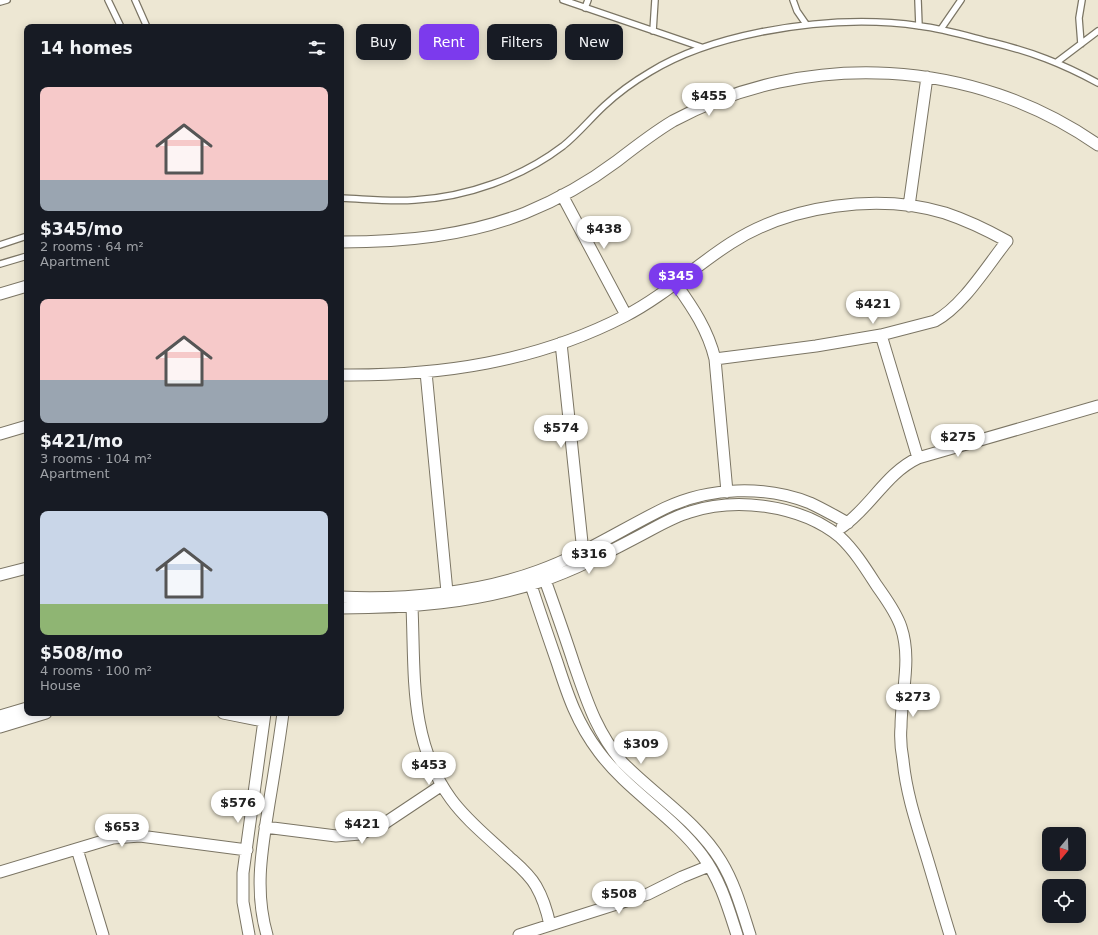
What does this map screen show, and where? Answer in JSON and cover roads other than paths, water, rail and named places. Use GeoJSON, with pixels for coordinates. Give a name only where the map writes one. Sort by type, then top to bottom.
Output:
{"type":"FeatureCollection","features":[{"type":"Feature","properties":{"kind":"street"},"geometry":{"type":"LineString","coordinates":[[344,242],[383,242],[447,235],[498,222],[523,213],[562,195],[598,174],[672,122],[713,102],[752,89],[796,78],[839,74],[892,73],[927,77],[978,88],[1020,103],[1057,121],[1098,146]]}},
{"type":"Feature","properties":{"kind":"street"},"geometry":{"type":"LineString","coordinates":[[909,206],[927,77]]}},
{"type":"Feature","properties":{"kind":"street"},"geometry":{"type":"LineString","coordinates":[[562,195],[626,315]]}},
{"type":"Feature","properties":{"kind":"street"},"geometry":{"type":"LineString","coordinates":[[344,375],[385,375],[470,367],[561,343],[626,315],[676,284],[709,258],[745,235],[791,215],[818,209],[874,204],[909,206],[938,212],[961,219],[1007,241],[962,299],[950,312],[927,324],[881,336],[715,359]]}},
{"type":"Feature","properties":{"kind":"street"},"geometry":{"type":"LineString","coordinates":[[676,284],[704,327],[712,346],[715,359],[727,492]]}},
{"type":"Feature","properties":{"kind":"street"},"geometry":{"type":"LineString","coordinates":[[0,294],[24,287]]}},
{"type":"Feature","properties":{"kind":"street"},"geometry":{"type":"LineString","coordinates":[[881,336],[918,458]]}},
{"type":"Feature","properties":{"kind":"street"},"geometry":{"type":"LineString","coordinates":[[561,343],[583,552]]}},
{"type":"Feature","properties":{"kind":"street"},"geometry":{"type":"LineString","coordinates":[[426,372],[446,592]]}},
{"type":"Feature","properties":{"kind":"street"},"geometry":{"type":"LineString","coordinates":[[832,532],[848,523],[900,470],[918,458],[1098,406]]}},
{"type":"Feature","properties":{"kind":"street"},"geometry":{"type":"LineString","coordinates":[[0,434],[24,427]]}},
{"type":"Feature","properties":{"kind":"street"},"geometry":{"type":"LineString","coordinates":[[344,597],[380,598],[446,592],[486,585],[525,575],[583,552],[666,508],[710,494],[754,491],[791,498],[809,503],[848,523]]}},
{"type":"Feature","properties":{"kind":"street"},"geometry":{"type":"LineString","coordinates":[[344,608],[412,607],[465,600],[531,585],[585,564],[673,519],[704,508],[736,504],[769,506],[800,516],[822,526],[848,545],[860,560],[893,610],[902,630],[906,652],[901,726],[904,774],[912,811],[950,935]]}},
{"type":"Feature","properties":{"kind":"street"},"geometry":{"type":"LineString","coordinates":[[0,575],[24,569]]}},
{"type":"Feature","properties":{"kind":"street"},"geometry":{"type":"LineString","coordinates":[[546,580],[589,707],[599,730],[613,752],[622,762],[692,825],[712,848],[734,886],[750,935]]}},
{"type":"Feature","properties":{"kind":"street"},"geometry":{"type":"LineString","coordinates":[[531,585],[570,700],[583,729],[610,766],[685,836],[709,866],[722,889],[737,935]]}},
{"type":"Feature","properties":{"kind":"street"},"geometry":{"type":"LineString","coordinates":[[412,607],[416,707],[427,755],[442,785],[461,812],[531,878],[541,895],[550,925]]}},
{"type":"Feature","properties":{"kind":"street"},"geometry":{"type":"LineString","coordinates":[[0,716],[24,709]]}},
{"type":"Feature","properties":{"kind":"street"},"geometry":{"type":"LineString","coordinates":[[0,727],[36,716]]}},
{"type":"Feature","properties":{"kind":"street"},"geometry":{"type":"LineString","coordinates":[[249,935],[245,916],[243,874],[264,717],[254,716]]}},
{"type":"Feature","properties":{"kind":"street"},"geometry":{"type":"LineString","coordinates":[[267,935],[261,912],[259,886],[265,827],[283,716]]}},
{"type":"Feature","properties":{"kind":"street"},"geometry":{"type":"LineString","coordinates":[[265,827],[336,836],[360,834],[382,825],[442,785]]}},
{"type":"Feature","properties":{"kind":"street"},"geometry":{"type":"LineString","coordinates":[[0,872],[113,838],[140,836],[247,850]]}},
{"type":"Feature","properties":{"kind":"street"},"geometry":{"type":"LineString","coordinates":[[77,849],[103,935]]}},
{"type":"Feature","properties":{"kind":"street"},"geometry":{"type":"LineString","coordinates":[[519,935],[648,894],[682,877],[709,866]]}},
{"type":"Feature","properties":{"kind":"lane"},"geometry":{"type":"LineString","coordinates":[[0,2],[7,0]]}},
{"type":"Feature","properties":{"kind":"lane"},"geometry":{"type":"LineString","coordinates":[[108,0],[120,24]]}},
{"type":"Feature","properties":{"kind":"lane"},"geometry":{"type":"LineString","coordinates":[[134,0],[146,24]]}},
{"type":"Feature","properties":{"kind":"lane"},"geometry":{"type":"LineString","coordinates":[[563,0],[701,47]]}},
{"type":"Feature","properties":{"kind":"lane"},"geometry":{"type":"LineString","coordinates":[[585,8],[588,0]]}},
{"type":"Feature","properties":{"kind":"lane"},"geometry":{"type":"LineString","coordinates":[[653,31],[655,0]]}},
{"type":"Feature","properties":{"kind":"lane"},"geometry":{"type":"LineString","coordinates":[[793,0],[797,11],[806,24]]}},
{"type":"Feature","properties":{"kind":"lane"},"geometry":{"type":"LineString","coordinates":[[918,0],[919,26]]}},
{"type":"Feature","properties":{"kind":"lane"},"geometry":{"type":"LineString","coordinates":[[941,29],[961,0]]}},
{"type":"Feature","properties":{"kind":"lane"},"geometry":{"type":"LineString","coordinates":[[1081,44],[1079,22],[1082,0]]}},
{"type":"Feature","properties":{"kind":"lane"},"geometry":{"type":"LineString","coordinates":[[344,198],[396,201],[436,198],[474,190],[529,168],[562,146],[604,106],[634,82],[666,62],[701,47],[738,36],[806,24],[856,21],[941,29],[1013,47],[1057,62],[1098,83]]}},
{"type":"Feature","properties":{"kind":"lane"},"geometry":{"type":"LineString","coordinates":[[1057,62],[1098,31]]}},
{"type":"Feature","properties":{"kind":"lane"},"geometry":{"type":"LineString","coordinates":[[0,245],[24,237]]}},
{"type":"Feature","properties":{"kind":"lane"},"geometry":{"type":"LineString","coordinates":[[0,264],[24,257]]}}]}
